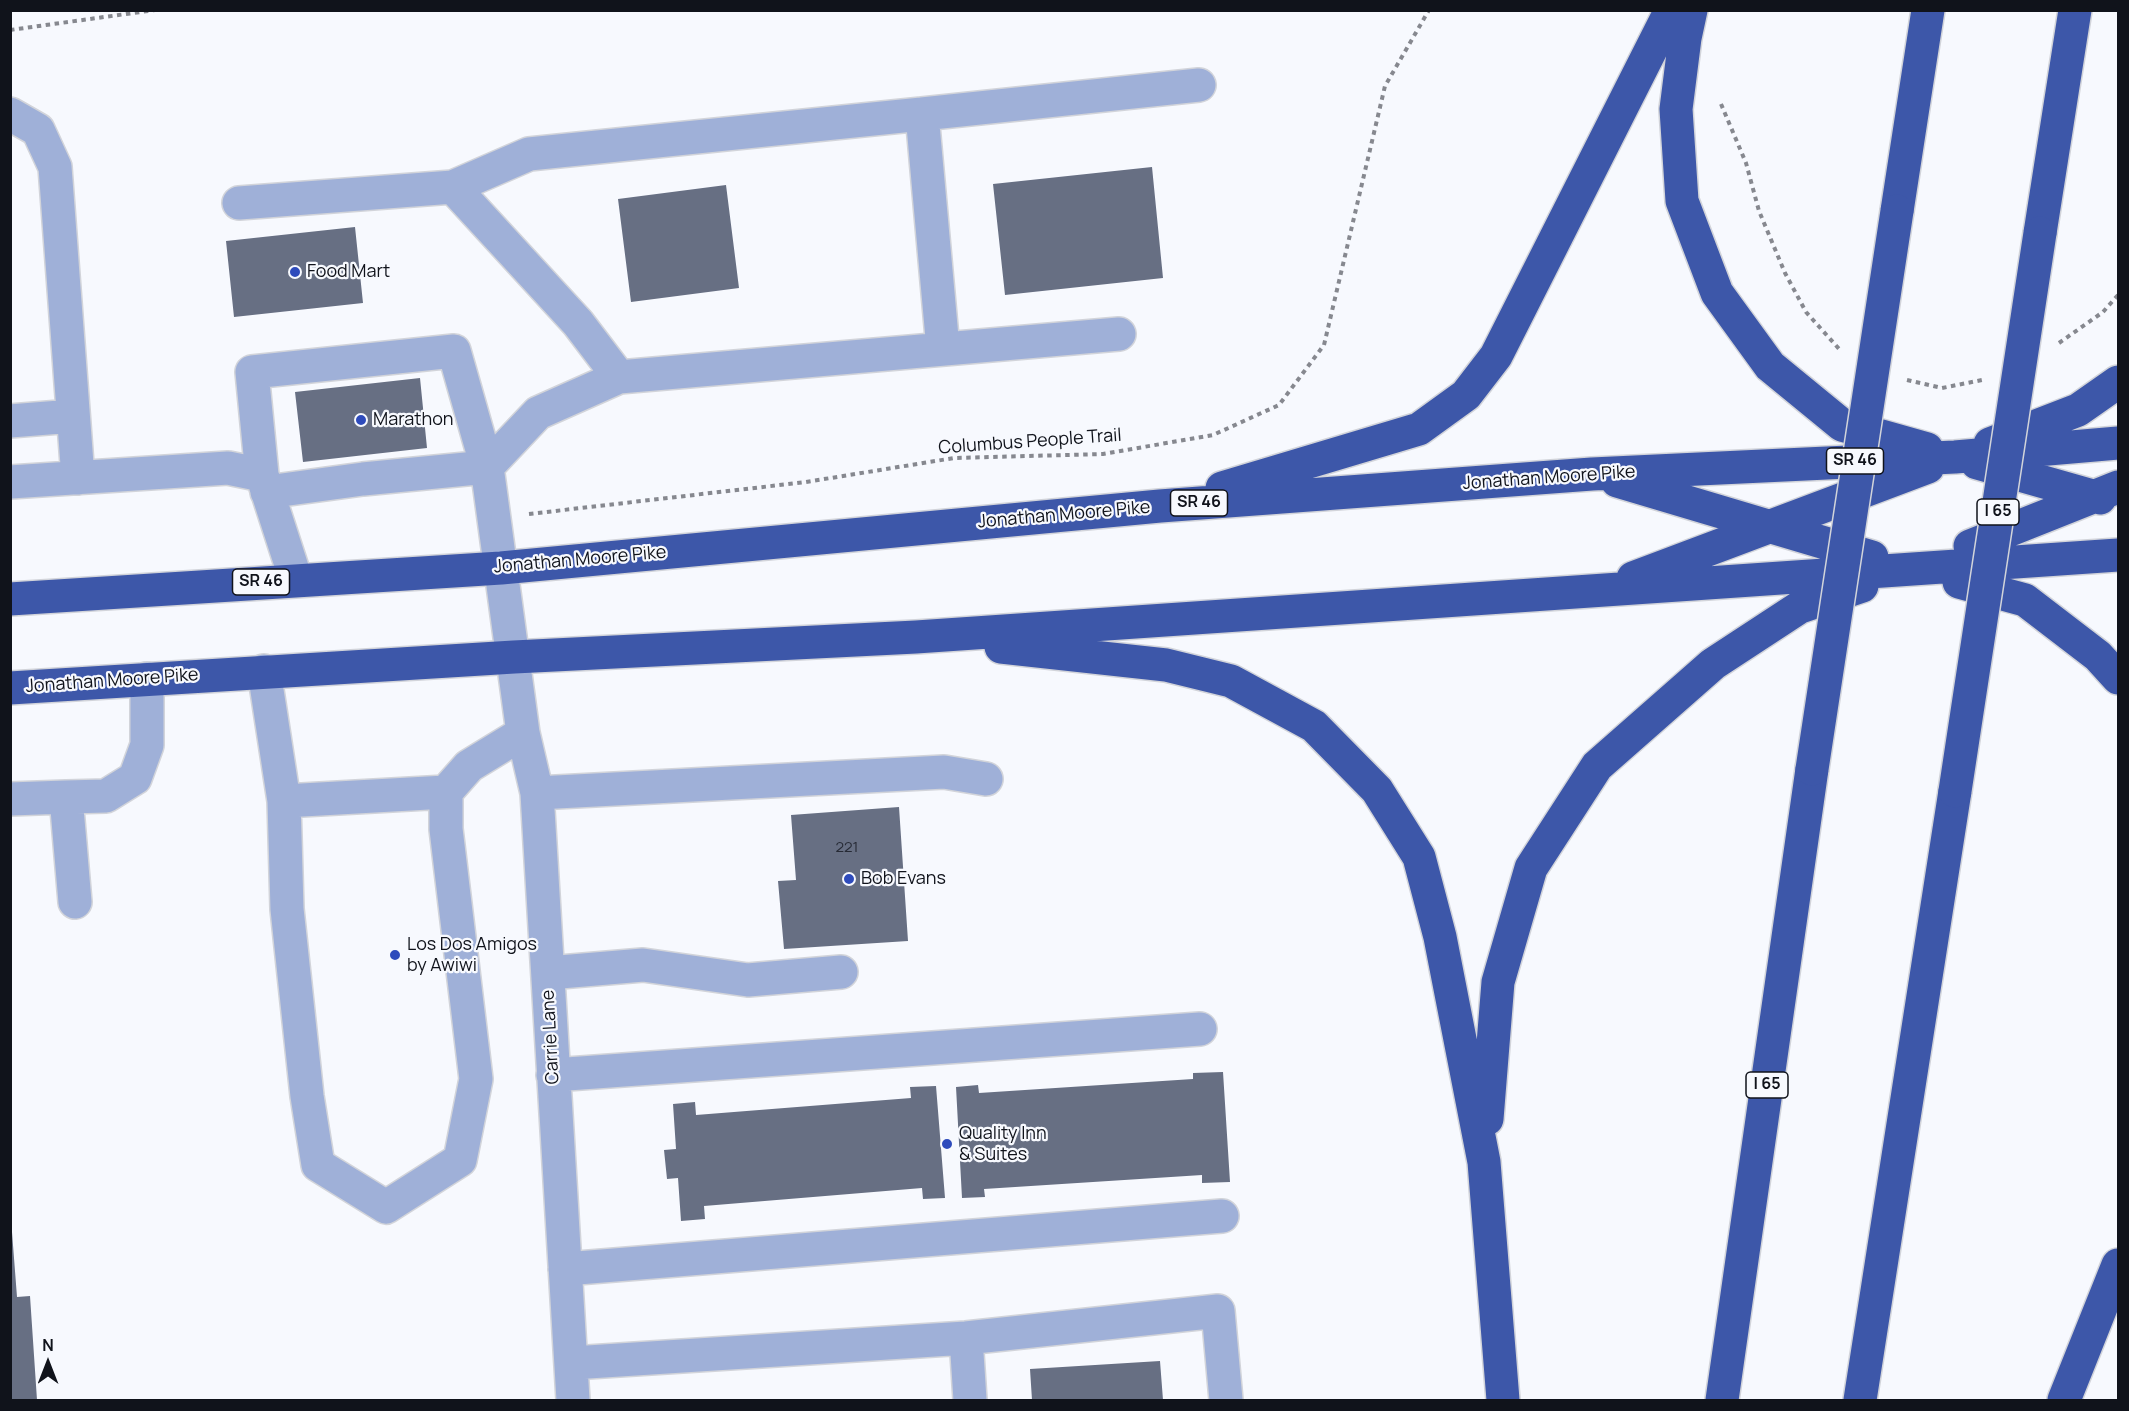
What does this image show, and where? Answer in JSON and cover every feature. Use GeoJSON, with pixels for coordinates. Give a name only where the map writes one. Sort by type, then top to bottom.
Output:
{"type":"FeatureCollection","features":[{"type":"Feature","properties":{"kind":"highway"},"geometry":{"type":"LineString","coordinates":[[1160,506],[1419,429],[1466,395],[1496,356],[1671,10]]}},
{"type":"Feature","properties":{"kind":"highway"},"geometry":{"type":"LineString","coordinates":[[1691,10],[1676,109],[1682,201],[1718,293],[1770,366],[1842,425],[1955,457],[2110,495]]}},
{"type":"Feature","properties":{"kind":"highway","name":"I 65"},"geometry":{"type":"LineString","coordinates":[[1722,1401],[1812,769],[1928,10]]}},
{"type":"Feature","properties":{"kind":"highway","name":"I 65"},"geometry":{"type":"LineString","coordinates":[[1860,1401],[2075,10]]}},
{"type":"Feature","properties":{"kind":"highway"},"geometry":{"type":"LineString","coordinates":[[1601,590],[2078,410],[2118,382]]}},
{"type":"Feature","properties":{"kind":"highway","name":"Jonathan Moore Pike"},"geometry":{"type":"LineString","coordinates":[[10,599],[501,568],[1160,506],[1592,474],[1955,457],[2118,444]]}},
{"type":"Feature","properties":{"kind":"highway"},"geometry":{"type":"LineString","coordinates":[[1592,474],[2025,600],[2098,656],[2118,678]]}},
{"type":"Feature","properties":{"kind":"highway"},"geometry":{"type":"LineString","coordinates":[[1484,1162],[1498,982],[1531,868],[1597,766],[1713,664],[1800,607],[1913,569],[2110,495]]}},
{"type":"Feature","properties":{"kind":"highway","name":"Jonathan Moore Pike"},"geometry":{"type":"LineString","coordinates":[[10,687],[514,657],[916,637],[2118,555]]}},
{"type":"Feature","properties":{"kind":"highway"},"geometry":{"type":"LineString","coordinates":[[916,637],[1166,665],[1231,681],[1314,726],[1377,790],[1419,857],[1440,937],[1484,1162],[1503,1401]]}},
{"type":"Feature","properties":{"kind":"highway"},"geometry":{"type":"LineString","coordinates":[[2064,1401],[2118,1264]]}},
{"type":"Feature","properties":{"kind":"street"},"geometry":{"type":"LineString","coordinates":[[239,203],[453,187],[529,154],[1199,85]]}},
{"type":"Feature","properties":{"kind":"street"},"geometry":{"type":"LineString","coordinates":[[10,114],[38,130],[55,167],[78,478]]}},
{"type":"Feature","properties":{"kind":"street"},"geometry":{"type":"LineString","coordinates":[[922,114],[943,349]]}},
{"type":"Feature","properties":{"kind":"street"},"geometry":{"type":"LineString","coordinates":[[453,187],[578,323],[619,377]]}},
{"type":"Feature","properties":{"kind":"street"},"geometry":{"type":"LineString","coordinates":[[10,482],[228,468],[264,483],[363,479],[487,466],[538,413],[619,377],[1119,334]]}},
{"type":"Feature","properties":{"kind":"street","name":"Carrie Lane"},"geometry":{"type":"LineString","coordinates":[[264,483],[252,372],[454,351],[487,466],[523,733],[537,793],[573,1401]]}},
{"type":"Feature","properties":{"kind":"street"},"geometry":{"type":"LineString","coordinates":[[10,421],[73,416]]}},
{"type":"Feature","properties":{"kind":"street"},"geometry":{"type":"LineString","coordinates":[[264,483],[296,580]]}},
{"type":"Feature","properties":{"kind":"street"},"geometry":{"type":"LineString","coordinates":[[264,672],[284,801],[287,909],[307,1096],[318,1165],[386,1207],[460,1160],[476,1079],[446,829],[446,792],[469,766],[523,733]]}},
{"type":"Feature","properties":{"kind":"street"},"geometry":{"type":"LineString","coordinates":[[10,799],[105,796],[135,778],[147,745],[147,679]]}},
{"type":"Feature","properties":{"kind":"street"},"geometry":{"type":"LineString","coordinates":[[537,793],[944,772],[986,778]]}},
{"type":"Feature","properties":{"kind":"street"},"geometry":{"type":"LineString","coordinates":[[284,801],[446,792]]}},
{"type":"Feature","properties":{"kind":"street"},"geometry":{"type":"LineString","coordinates":[[66,797],[75,902]]}},
{"type":"Feature","properties":{"kind":"street"},"geometry":{"type":"LineString","coordinates":[[548,973],[643,965],[748,980],[841,972]]}},
{"type":"Feature","properties":{"kind":"street"},"geometry":{"type":"LineString","coordinates":[[553,1075],[1200,1029]]}},
{"type":"Feature","properties":{"kind":"street"},"geometry":{"type":"LineString","coordinates":[[565,1269],[1222,1216]]}},
{"type":"Feature","properties":{"kind":"street"},"geometry":{"type":"LineString","coordinates":[[572,1363],[966,1338],[1218,1311],[1226,1401]]}},
{"type":"Feature","properties":{"kind":"street"},"geometry":{"type":"LineString","coordinates":[[966,1338],[970,1401]]}},
{"type":"Feature","properties":{"kind":"path"},"geometry":{"type":"LineString","coordinates":[[10,30],[155,10]]}},
{"type":"Feature","properties":{"kind":"path","name":"Columbus People Trail"},"geometry":{"type":"LineString","coordinates":[[494,517],[806,483],[954,458],[1103,454],[1213,435],[1279,405],[1324,345],[1385,86],[1429,10]]}},
{"type":"Feature","properties":{"kind":"building"},"geometry":{"type":"Polygon","coordinates":[[[1152,167],[1163,278],[1005,295],[993,184],[1152,167]]]}},
{"type":"Feature","properties":{"kind":"building"},"geometry":{"type":"Polygon","coordinates":[[[726,185],[739,288],[631,302],[618,199],[726,185]]]}},
{"type":"Feature","properties":{"kind":"building","name":"Food Mart"},"geometry":{"type":"Polygon","coordinates":[[[355,227],[363,303],[234,317],[226,241],[355,227]]]}},
{"type":"Feature","properties":{"kind":"building","name":"Marathon"},"geometry":{"type":"Polygon","coordinates":[[[420,378],[427,448],[303,462],[295,392],[420,378]]]}},
{"type":"Feature","properties":{"kind":"building"},"geometry":{"type":"Polygon","coordinates":[[[899,807],[908,941],[784,949],[778,881],[796,880],[791,815],[899,807]]]}},
{"type":"Feature","properties":{"kind":"building"},"geometry":{"type":"Polygon","coordinates":[[[1223,1072],[1230,1182],[1202,1183],[1202,1175],[984,1189],[985,1197],[962,1198],[956,1087],[978,1085],[979,1093],[1193,1079],[1193,1073],[1223,1072]]]}},
{"type":"Feature","properties":{"kind":"building"},"geometry":{"type":"Polygon","coordinates":[[[936,1086],[945,1198],[923,1199],[922,1188],[704,1206],[705,1219],[681,1221],[678,1178],[667,1179],[664,1150],[676,1149],[673,1104],[695,1102],[696,1115],[911,1098],[910,1087],[936,1086]]]}},
{"type":"Feature","properties":{"kind":"building"},"geometry":{"type":"Polygon","coordinates":[[[10,1232],[12,1232],[17,1297],[30,1296],[37,1400],[10,1400],[10,1232]]]}},
{"type":"Feature","properties":{"kind":"building"},"geometry":{"type":"Polygon","coordinates":[[[1160,1361],[1163,1400],[1032,1400],[1030,1369],[1160,1361]]]}},
{"type":"Feature","properties":{"kind":"place","name":"Food Mart"},"geometry":{"type":"Point","coordinates":[295,272]}},
{"type":"Feature","properties":{"kind":"place","name":"Marathon"},"geometry":{"type":"Point","coordinates":[361,420]}},
{"type":"Feature","properties":{"kind":"place","name":"Bob Evans"},"geometry":{"type":"Point","coordinates":[849,879]}},
{"type":"Feature","properties":{"kind":"place","name":"Los Dos Amigos by Awiwi"},"geometry":{"type":"Point","coordinates":[395,955]}},
{"type":"Feature","properties":{"kind":"place","name":"Quality Inn & Suites"},"geometry":{"type":"Point","coordinates":[947,1144]}}]}
